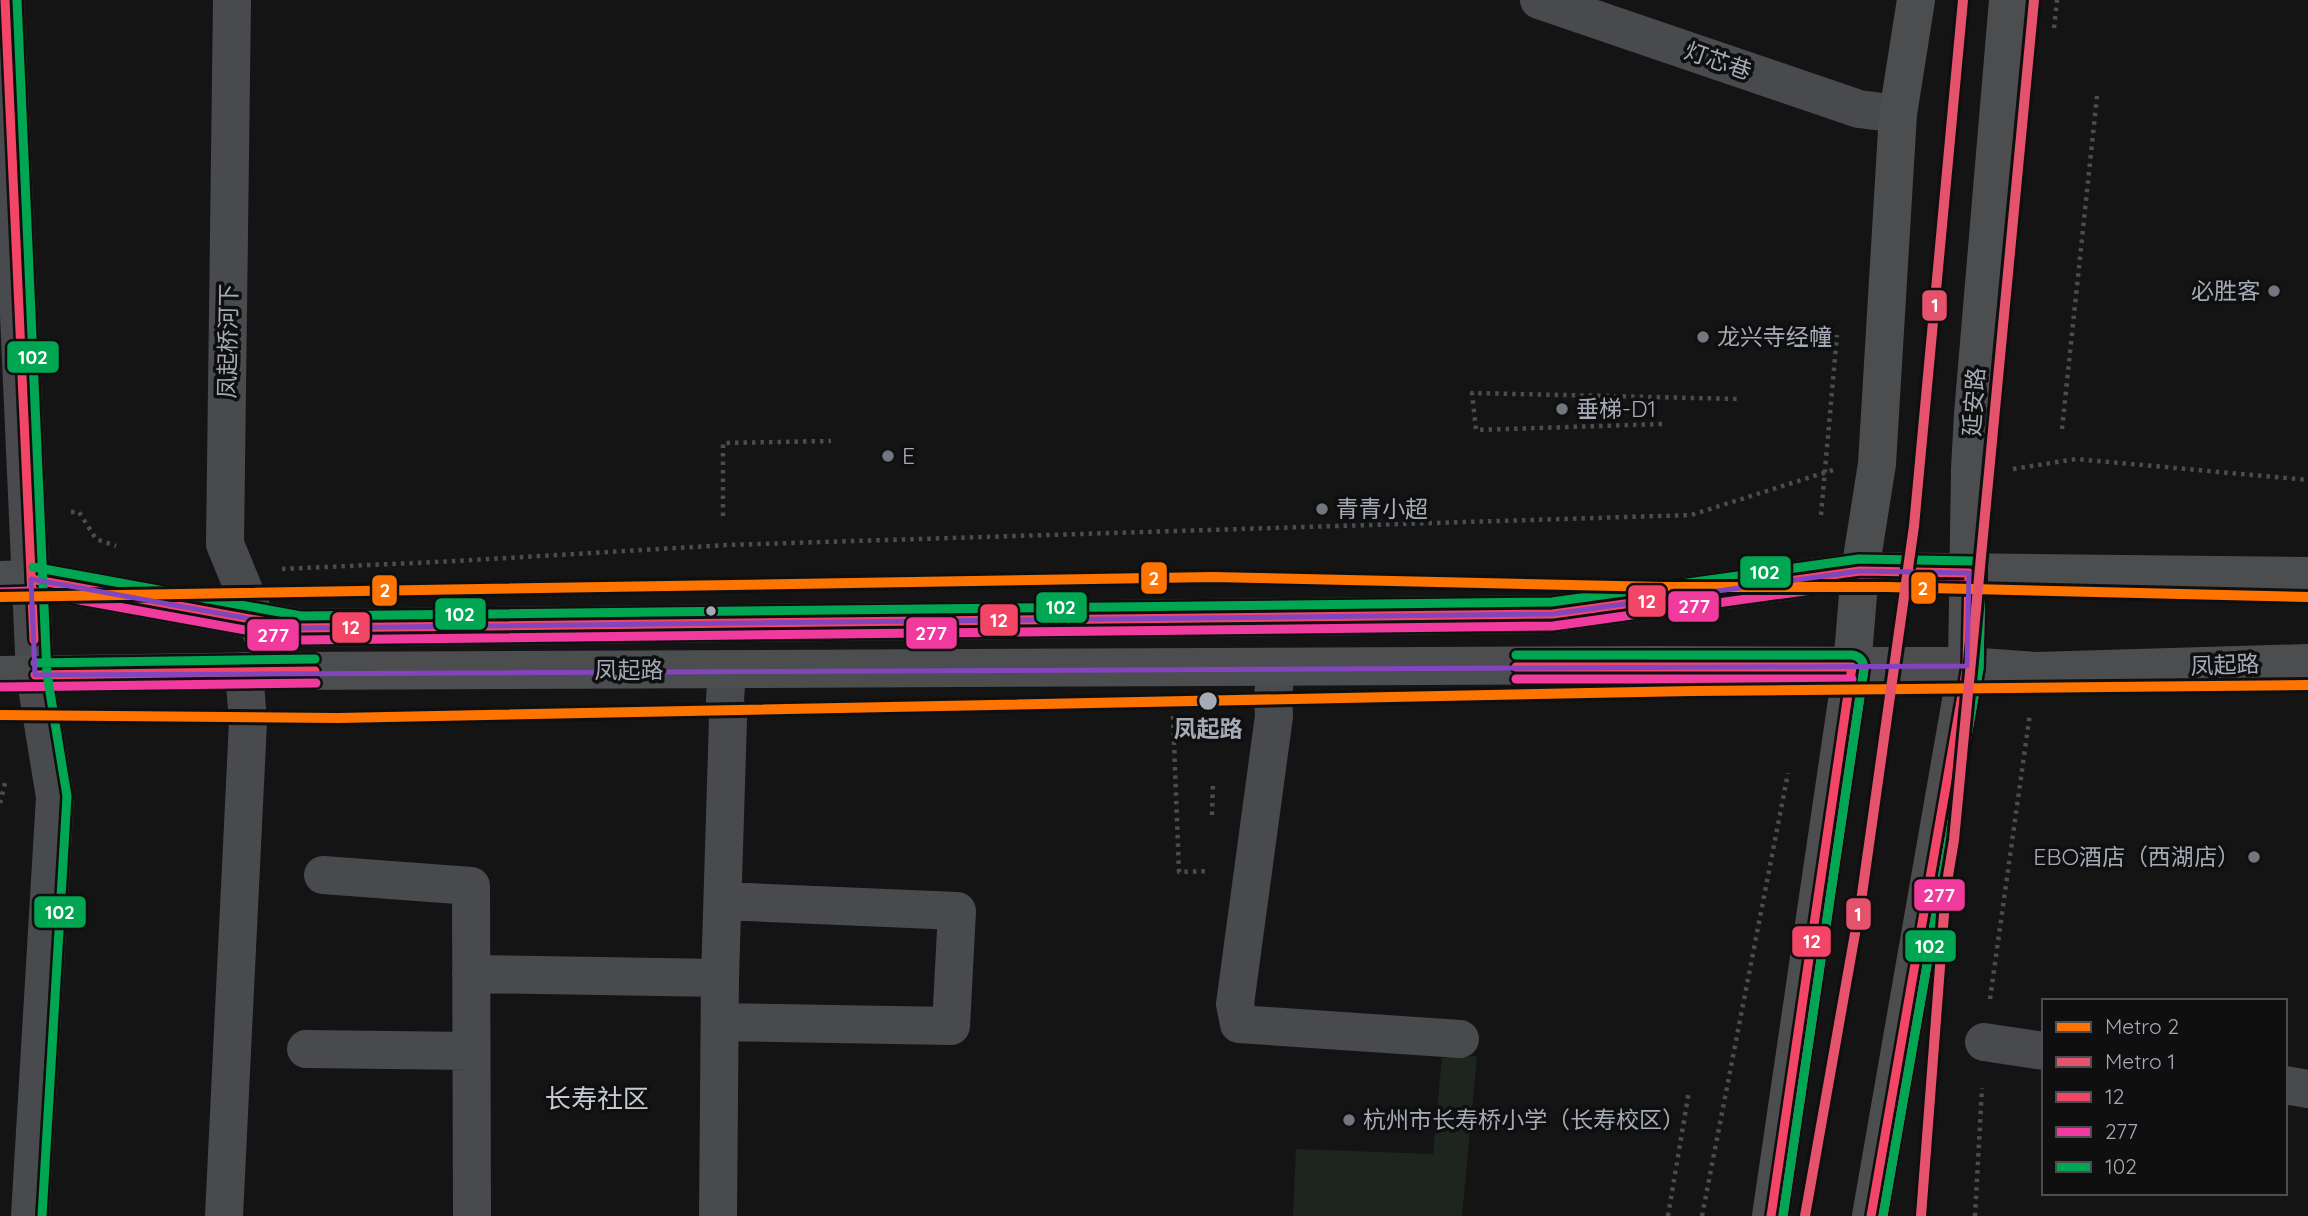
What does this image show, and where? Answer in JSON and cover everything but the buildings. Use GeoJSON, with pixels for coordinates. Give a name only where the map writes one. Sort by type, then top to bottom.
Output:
{"type":"FeatureCollection","features":[{"type":"Feature","properties":{"kind":"main road"},"geometry":{"type":"LineString","coordinates":[[1771,1216],[1852,667],[1860,571],[1877,464],[1898,114],[1916,0]]}},
{"type":"Feature","properties":{"kind":"main road","name":"延安路"},"geometry":{"type":"LineString","coordinates":[[1871,1216],[1967,666],[1970,469],[2008,0]]}},
{"type":"Feature","properties":{"kind":"main road"},"geometry":{"type":"LineString","coordinates":[[16,580],[300,628],[1553,614],[1860,571],[2308,576]]}},
{"type":"Feature","properties":{"kind":"main road","name":"凤起路"},"geometry":{"type":"LineString","coordinates":[[18,675],[260,671],[1642,666],[1967,666],[2036,671],[2308,663]]}},
{"type":"Feature","properties":{"kind":"street"},"geometry":{"type":"LineString","coordinates":[[5,0],[28,512],[16,580],[18,675],[55,797],[30,1216]]}},
{"type":"Feature","properties":{"kind":"street","name":"凤起桥河下"},"geometry":{"type":"LineString","coordinates":[[224,1216],[248,722],[260,671],[256,620],[225,544],[232,0]]}},
{"type":"Feature","properties":{"kind":"street","name":"灯芯巷"},"geometry":{"type":"LineString","coordinates":[[1539,0],[1858,109],[1898,114]]}},
{"type":"Feature","properties":{"kind":"street"},"geometry":{"type":"LineString","coordinates":[[1276,668],[1274,716],[1235,1004],[1239,1024],[1460,1039]]}},
{"type":"Feature","properties":{"kind":"street"},"geometry":{"type":"LineString","coordinates":[[718,1216],[720,978],[728,719],[724,700],[727,670]]}},
{"type":"Feature","properties":{"kind":"street"},"geometry":{"type":"LineString","coordinates":[[323,875],[471,886],[471,1216]]}},
{"type":"Feature","properties":{"kind":"street"},"geometry":{"type":"LineString","coordinates":[[720,1022],[951,1026],[957,911],[723,901]]}},
{"type":"Feature","properties":{"kind":"street"},"geometry":{"type":"LineString","coordinates":[[471,974],[720,978]]}},
{"type":"Feature","properties":{"kind":"street"},"geometry":{"type":"LineString","coordinates":[[1984,1042],[2042,1051]]}},
{"type":"Feature","properties":{"kind":"street"},"geometry":{"type":"LineString","coordinates":[[306,1049],[471,1051]]}},
{"type":"Feature","properties":{"kind":"street"},"geometry":{"type":"LineString","coordinates":[[2287,1085],[2308,1089]]}},
{"type":"Feature","properties":{"kind":"path"},"geometry":{"type":"LineString","coordinates":[[2062,429],[2097,96]]}},
{"type":"Feature","properties":{"kind":"path"},"geometry":{"type":"LineString","coordinates":[[1662,424],[1476,430],[1472,393],[1741,399]]}},
{"type":"Feature","properties":{"kind":"path"},"geometry":{"type":"LineString","coordinates":[[723,516],[723,443],[831,441]]}},
{"type":"Feature","properties":{"kind":"path"},"geometry":{"type":"LineString","coordinates":[[1970,469],[2006,470],[2077,459],[2308,481]]}},
{"type":"Feature","properties":{"kind":"path"},"geometry":{"type":"LineString","coordinates":[[235,570],[338,568],[726,545],[1691,515],[1824,472],[1877,464]]}},
{"type":"Feature","properties":{"kind":"path"},"geometry":{"type":"LineString","coordinates":[[28,512],[79,512],[96,539],[118,547]]}},
{"type":"Feature","properties":{"kind":"path"},"geometry":{"type":"LineString","coordinates":[[1173,716],[1179,872],[1212,872]]}},
{"type":"Feature","properties":{"kind":"path"},"geometry":{"type":"LineString","coordinates":[[1668,1216],[1689,1091]]}},
{"type":"Feature","properties":{"kind":"highlighted area"},"geometry":{"type":"Polygon","coordinates":[[[1860,571],[1969,573],[1967,666],[35,675],[31,579],[300,628],[1553,614],[1860,571]]]}},
{"type":"Feature","properties":{"kind":"shaded area"},"geometry":{"type":"Polygon","coordinates":[[[1477,1056],[1462,1216],[1293,1216],[1296,1149],[1433,1154],[1442,1058],[1477,1056]]]}},
{"type":"Feature","properties":{"kind":"metro line","name":"1"},"geometry":{"type":"LineString","coordinates":[[1805,1216],[1862,894],[1914,526],[1963,0]]}},
{"type":"Feature","properties":{"kind":"metro line","name":"1"},"geometry":{"type":"LineString","coordinates":[[1921,1216],[1946,888],[1954,840],[2034,0]]}},
{"type":"Feature","properties":{"kind":"metro line","name":"2"},"geometry":{"type":"LineString","coordinates":[[0,597],[1212,577],[1663,587],[1887,587],[2308,597]]}},
{"type":"Feature","properties":{"kind":"metro line","name":"2"},"geometry":{"type":"LineString","coordinates":[[0,715],[338,718],[1692,691],[2308,685]]}},
{"type":"Feature","properties":{"kind":"transit line","name":"12"},"geometry":{"type":"LineString","coordinates":[[5,0],[34,640]]}},
{"type":"Feature","properties":{"kind":"transit line","name":"102"},"geometry":{"type":"LineString","coordinates":[[17,0],[47,674],[67,796],[42,1216]]}},
{"type":"Feature","properties":{"kind":"transit line","name":"102"},"geometry":{"type":"LineString","coordinates":[[33,567],[301,616],[1552,602],[1859,559],[1973,561],[1979,565],[1981,572],[1979,668],[1883,1216]]}},
{"type":"Feature","properties":{"kind":"transit line","name":"12"},"geometry":{"type":"LineString","coordinates":[[31,579],[300,628],[1553,614],[1860,571],[1969,573]]}},
{"type":"Feature","properties":{"kind":"transit line","name":"12"},"geometry":{"type":"LineString","coordinates":[[1871,1216],[1967,666],[1969,573]]}},
{"type":"Feature","properties":{"kind":"transit line","name":"277"},"geometry":{"type":"LineString","coordinates":[[1883,1216],[1979,668],[1981,573]]}},
{"type":"Feature","properties":{"kind":"transit line","name":"277"},"geometry":{"type":"LineString","coordinates":[[0,592],[30,591],[300,640],[1553,626],[1861,583],[1969,585]]}},
{"type":"Feature","properties":{"kind":"transit line","name":"102"},"geometry":{"type":"LineString","coordinates":[[1516,655],[1852,655],[1862,661],[1864,669],[1783,1216]]}},
{"type":"Feature","properties":{"kind":"transit line","name":"102"},"geometry":{"type":"LineString","coordinates":[[35,663],[315,659]]}},
{"type":"Feature","properties":{"kind":"transit line","name":"12"},"geometry":{"type":"LineString","coordinates":[[1516,667],[1852,667]]}},
{"type":"Feature","properties":{"kind":"transit line","name":"12"},"geometry":{"type":"LineString","coordinates":[[1771,1216],[1852,667]]}},
{"type":"Feature","properties":{"kind":"transit line","name":"277"},"geometry":{"type":"LineString","coordinates":[[1783,1216],[1864,669]]}},
{"type":"Feature","properties":{"kind":"transit line","name":"12"},"geometry":{"type":"LineString","coordinates":[[35,675],[315,671]]}},
{"type":"Feature","properties":{"kind":"transit line","name":"277"},"geometry":{"type":"LineString","coordinates":[[1516,679],[1852,679]]}},
{"type":"Feature","properties":{"kind":"transit line","name":"277"},"geometry":{"type":"LineString","coordinates":[[0,687],[316,683]]}},
{"type":"Feature","properties":{"kind":"place","name":"必胜客"},"geometry":{"type":"Point","coordinates":[2274,291]}},
{"type":"Feature","properties":{"kind":"place","name":"龙兴寺经幢"},"geometry":{"type":"Point","coordinates":[1703,337]}},
{"type":"Feature","properties":{"kind":"place","name":"垂梯-D1"},"geometry":{"type":"Point","coordinates":[1562,409]}},
{"type":"Feature","properties":{"kind":"place","name":"E"},"geometry":{"type":"Point","coordinates":[888,456]}},
{"type":"Feature","properties":{"kind":"place","name":"青青小超"},"geometry":{"type":"Point","coordinates":[1322,509]}},
{"type":"Feature","properties":{"kind":"place","name":"凤起路"},"geometry":{"type":"Point","coordinates":[1208,701]}},
{"type":"Feature","properties":{"kind":"place","name":"EBO酒店（西湖店）"},"geometry":{"type":"Point","coordinates":[2254,857]}},
{"type":"Feature","properties":{"kind":"place","name":"杭州市长寿桥小学（长寿校区）"},"geometry":{"type":"Point","coordinates":[1349,1120]}},
{"type":"Feature","properties":{"kind":"district","name":"长寿社区"},"geometry":{"type":"Point","coordinates":[597,1099]}}]}
